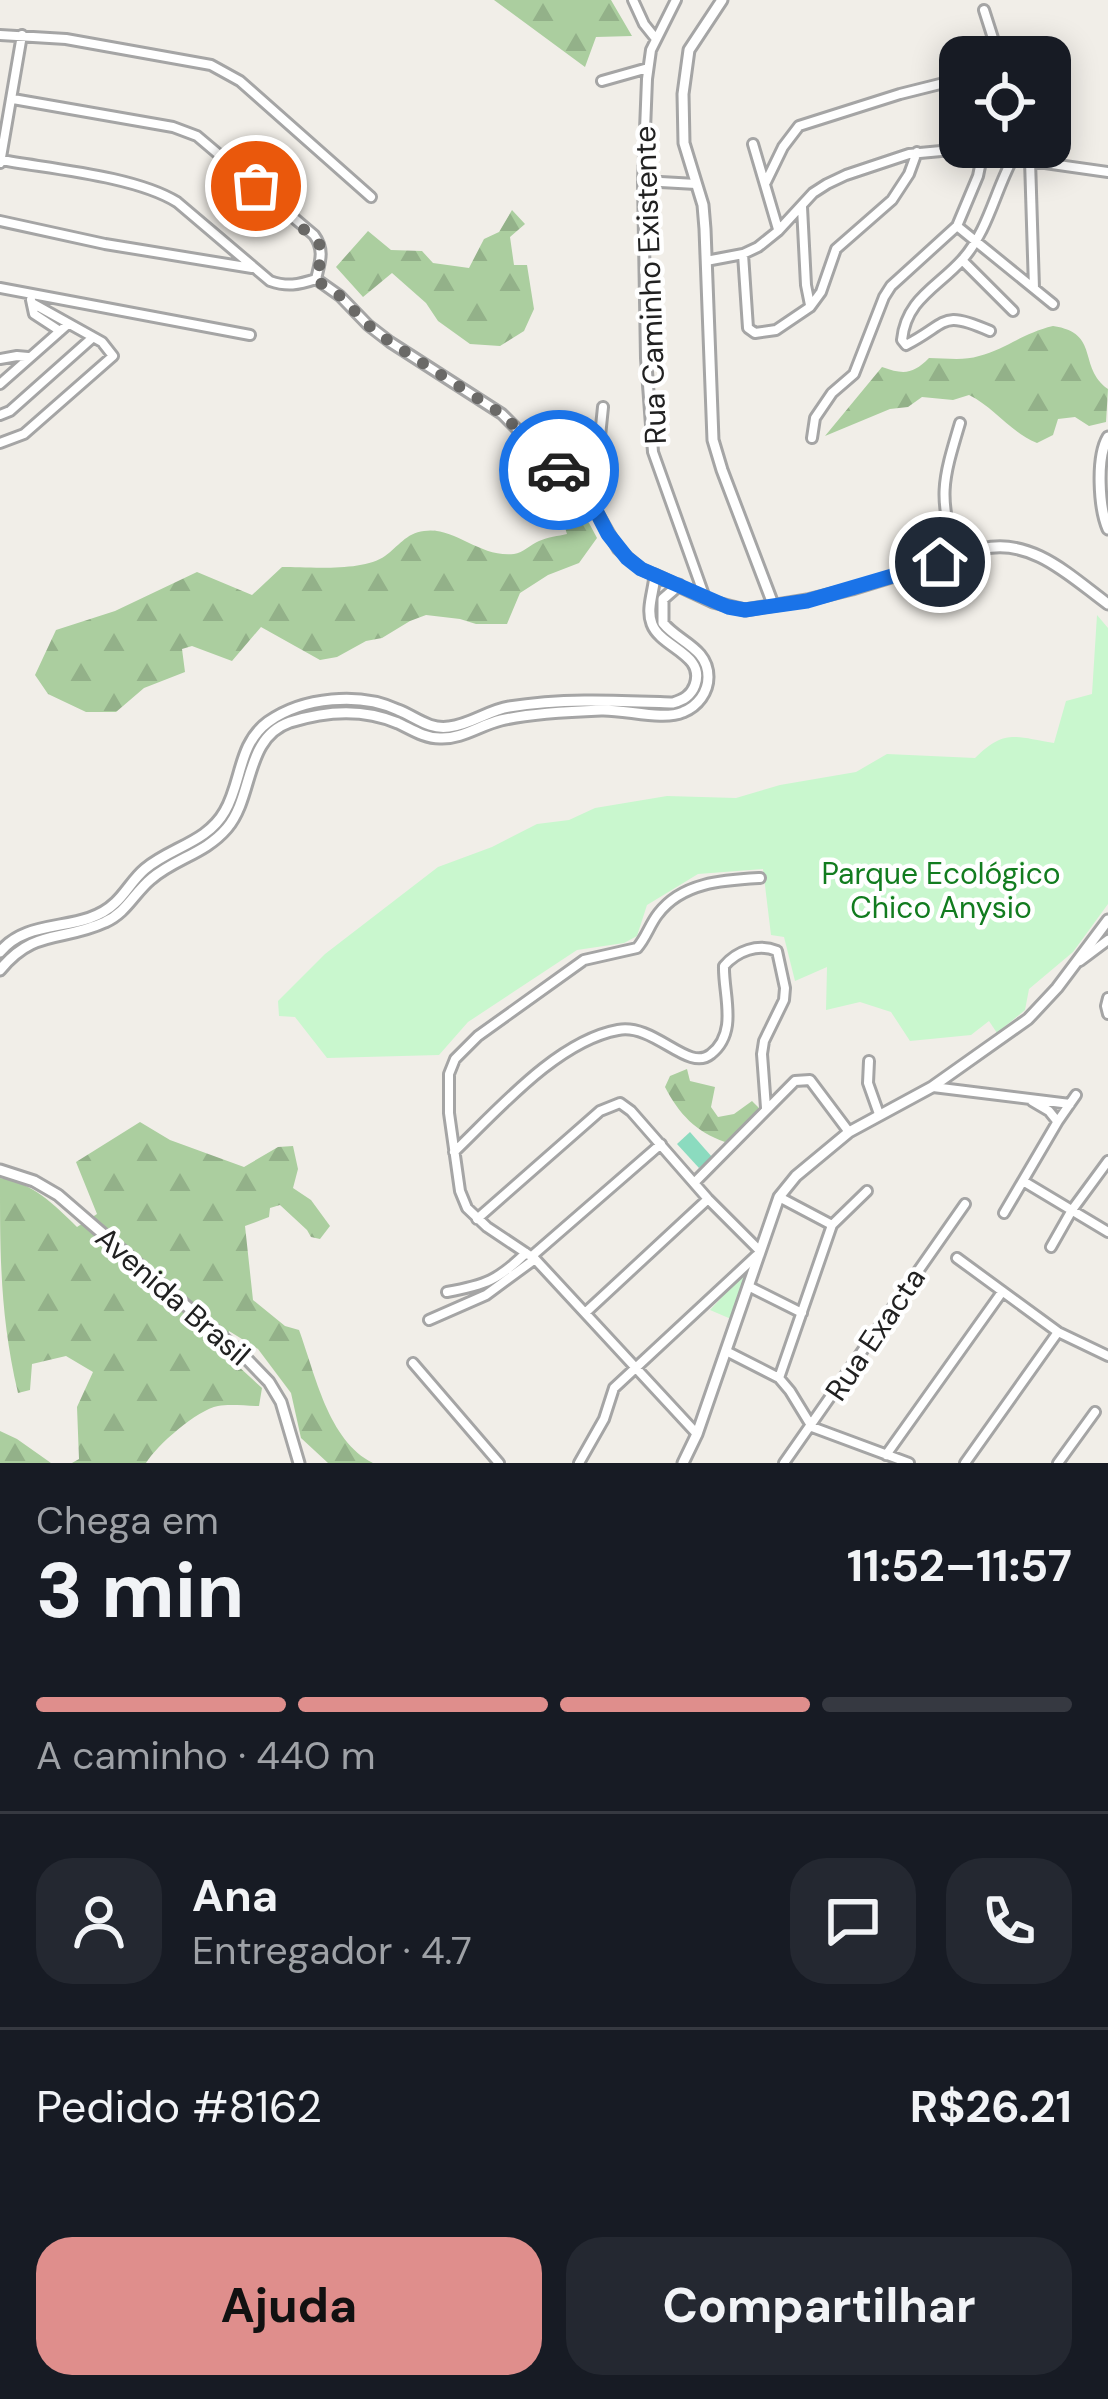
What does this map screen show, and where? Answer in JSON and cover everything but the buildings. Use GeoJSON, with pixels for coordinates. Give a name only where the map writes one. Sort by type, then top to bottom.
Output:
{"type":"FeatureCollection","features":[{"type":"Feature","properties":{"kind":"street"},"geometry":{"type":"LineString","coordinates":[[633,0],[656,39]]}},
{"type":"Feature","properties":{"kind":"street","name":"Rua Caminho Existente"},"geometry":{"type":"LineString","coordinates":[[676,0],[656,39],[648,68],[643,181],[646,358],[651,435],[659,472],[704,596]]}},
{"type":"Feature","properties":{"kind":"street"},"geometry":{"type":"LineString","coordinates":[[722,0],[689,50],[682,121],[703,205],[713,440],[773,604]]}},
{"type":"Feature","properties":{"kind":"street"},"geometry":{"type":"LineString","coordinates":[[984,10],[992,36]]}},
{"type":"Feature","properties":{"kind":"street"},"geometry":{"type":"LineString","coordinates":[[0,35],[66,39],[211,65],[240,81],[371,197]]}},
{"type":"Feature","properties":{"kind":"street"},"geometry":{"type":"LineString","coordinates":[[22,35],[0,162],[163,193],[270,281],[295,286],[316,280],[390,342],[502,414],[585,496],[618,549],[641,569],[745,610],[852,590],[997,546],[1025,550],[1054,565],[1108,604]]}},
{"type":"Feature","properties":{"kind":"street"},"geometry":{"type":"LineString","coordinates":[[602,81],[648,68]]}},
{"type":"Feature","properties":{"kind":"street"},"geometry":{"type":"LineString","coordinates":[[766,182],[783,147],[800,126],[939,84]]}},
{"type":"Feature","properties":{"kind":"street"},"geometry":{"type":"LineString","coordinates":[[13,99],[173,127],[197,136],[314,236],[322,254],[316,280]]}},
{"type":"Feature","properties":{"kind":"street"},"geometry":{"type":"LineString","coordinates":[[753,144],[778,231]]}},
{"type":"Feature","properties":{"kind":"street"},"geometry":{"type":"LineString","coordinates":[[706,261],[758,248],[813,193],[846,175],[917,152],[939,151]]}},
{"type":"Feature","properties":{"kind":"street"},"geometry":{"type":"LineString","coordinates":[[743,254],[748,328],[755,333],[776,330],[810,308],[836,249],[901,188],[917,152]]}},
{"type":"Feature","properties":{"kind":"street"},"geometry":{"type":"LineString","coordinates":[[1071,166],[1108,172]]}},
{"type":"Feature","properties":{"kind":"street"},"geometry":{"type":"LineString","coordinates":[[812,438],[814,418],[854,374],[891,286],[957,226],[978,168]]}},
{"type":"Feature","properties":{"kind":"street"},"geometry":{"type":"LineString","coordinates":[[991,331],[955,318],[906,345],[902,340],[919,299],[975,242],[1008,168]]}},
{"type":"Feature","properties":{"kind":"street"},"geometry":{"type":"LineString","coordinates":[[1030,168],[1034,288]]}},
{"type":"Feature","properties":{"kind":"street"},"geometry":{"type":"LineString","coordinates":[[643,181],[696,184]]}},
{"type":"Feature","properties":{"kind":"street"},"geometry":{"type":"LineString","coordinates":[[802,205],[810,308]]}},
{"type":"Feature","properties":{"kind":"street"},"geometry":{"type":"LineString","coordinates":[[0,221],[256,269]]}},
{"type":"Feature","properties":{"kind":"street"},"geometry":{"type":"LineString","coordinates":[[957,226],[1053,304]]}},
{"type":"Feature","properties":{"kind":"street"},"geometry":{"type":"LineString","coordinates":[[962,260],[1013,311]]}},
{"type":"Feature","properties":{"kind":"street"},"geometry":{"type":"LineString","coordinates":[[0,288],[31,298],[250,335]]}},
{"type":"Feature","properties":{"kind":"street"},"geometry":{"type":"LineString","coordinates":[[31,298],[64,328]]}},
{"type":"Feature","properties":{"kind":"street"},"geometry":{"type":"LineString","coordinates":[[0,384],[64,328],[74,325],[112,353],[112,359],[24,434],[0,443]]}},
{"type":"Feature","properties":{"kind":"street"},"geometry":{"type":"LineString","coordinates":[[0,415],[91,339]]}},
{"type":"Feature","properties":{"kind":"street"},"geometry":{"type":"LineString","coordinates":[[0,359],[29,358]]}},
{"type":"Feature","properties":{"kind":"street"},"geometry":{"type":"LineString","coordinates":[[593,505],[603,407]]}},
{"type":"Feature","properties":{"kind":"street"},"geometry":{"type":"LineString","coordinates":[[957,556],[942,491],[960,423]]}},
{"type":"Feature","properties":{"kind":"street"},"geometry":{"type":"LineString","coordinates":[[530,430],[584,484],[585,496]]}},
{"type":"Feature","properties":{"kind":"street"},"geometry":{"type":"LineString","coordinates":[[1106,442],[1108,529]]}},
{"type":"Feature","properties":{"kind":"street"},"geometry":{"type":"LineString","coordinates":[[655,574],[650,608],[653,627],[702,671]]}},
{"type":"Feature","properties":{"kind":"street"},"geometry":{"type":"LineString","coordinates":[[0,970],[23,946],[93,928],[113,918],[152,878],[199,852],[227,820],[248,786],[254,758],[281,720],[375,714],[442,739],[521,712],[603,710],[674,715],[686,711],[704,694],[702,671],[696,649],[673,634],[663,622],[661,609],[663,599],[679,585]]}},
{"type":"Feature","properties":{"kind":"street"},"geometry":{"type":"LineString","coordinates":[[654,587],[668,593]]}},
{"type":"Feature","properties":{"kind":"street"},"geometry":{"type":"LineString","coordinates":[[0,952],[17,936],[105,911],[144,869],[227,820]]}},
{"type":"Feature","properties":{"kind":"street"},"geometry":{"type":"LineString","coordinates":[[697,1434],[531,1256],[477,1219],[462,1201],[448,1084],[463,1049],[584,961],[638,948],[656,916],[680,895],[705,884],[760,878]]}},
{"type":"Feature","properties":{"kind":"street"},"geometry":{"type":"LineString","coordinates":[[682,1463],[697,1434],[779,1197],[809,1163],[849,1132],[932,1087],[1028,1019],[1108,920]]}},
{"type":"Feature","properties":{"kind":"street"},"geometry":{"type":"LineString","coordinates":[[1075,965],[1108,940]]}},
{"type":"Feature","properties":{"kind":"street"},"geometry":{"type":"LineString","coordinates":[[454,1152],[560,1056],[595,1037],[633,1028],[693,1059],[710,1057],[728,1020],[724,965],[739,953],[774,948],[785,988],[764,1041],[766,1108]]}},
{"type":"Feature","properties":{"kind":"street"},"geometry":{"type":"LineString","coordinates":[[1108,998],[1108,1014]]}},
{"type":"Feature","properties":{"kind":"street"},"geometry":{"type":"LineString","coordinates":[[869,1061],[868,1083],[879,1114]]}},
{"type":"Feature","properties":{"kind":"street"},"geometry":{"type":"LineString","coordinates":[[695,1182],[795,1081],[810,1080],[849,1132]]}},
{"type":"Feature","properties":{"kind":"street"},"geometry":{"type":"LineString","coordinates":[[932,1087],[1030,1101],[1073,1100],[1004,1213]]}},
{"type":"Feature","properties":{"kind":"street"},"geometry":{"type":"LineString","coordinates":[[1030,1101],[1058,1121]]}},
{"type":"Feature","properties":{"kind":"street"},"geometry":{"type":"LineString","coordinates":[[477,1219],[615,1103],[631,1111],[758,1252]]}},
{"type":"Feature","properties":{"kind":"street"},"geometry":{"type":"LineString","coordinates":[[429,1320],[486,1295],[661,1144]]}},
{"type":"Feature","properties":{"kind":"street"},"geometry":{"type":"LineString","coordinates":[[1051,1247],[1108,1161]]}},
{"type":"Feature","properties":{"kind":"street","name":"Avenida Brasil"},"geometry":{"type":"LineString","coordinates":[[0,1170],[34,1181],[58,1196],[242,1354],[281,1402],[299,1463]]}},
{"type":"Feature","properties":{"kind":"street"},"geometry":{"type":"LineString","coordinates":[[1023,1181],[1108,1232]]}},
{"type":"Feature","properties":{"kind":"street"},"geometry":{"type":"LineString","coordinates":[[779,1378],[832,1225],[867,1191]]}},
{"type":"Feature","properties":{"kind":"street"},"geometry":{"type":"LineString","coordinates":[[779,1197],[832,1225]]}},
{"type":"Feature","properties":{"kind":"street"},"geometry":{"type":"LineString","coordinates":[[585,1313],[708,1199]]}},
{"type":"Feature","properties":{"kind":"street","name":"Rua Exacta"},"geometry":{"type":"LineString","coordinates":[[784,1463],[965,1204]]}},
{"type":"Feature","properties":{"kind":"street"},"geometry":{"type":"LineString","coordinates":[[579,1463],[604,1420],[614,1388],[758,1252]]}},
{"type":"Feature","properties":{"kind":"street"},"geometry":{"type":"LineString","coordinates":[[447,1292],[476,1287],[531,1256]]}},
{"type":"Feature","properties":{"kind":"street"},"geometry":{"type":"LineString","coordinates":[[957,1258],[1058,1332],[1108,1356]]}},
{"type":"Feature","properties":{"kind":"street"},"geometry":{"type":"LineString","coordinates":[[748,1286],[802,1312]]}},
{"type":"Feature","properties":{"kind":"street"},"geometry":{"type":"LineString","coordinates":[[886,1455],[1002,1292]]}},
{"type":"Feature","properties":{"kind":"street"},"geometry":{"type":"LineString","coordinates":[[965,1463],[1058,1332]]}},
{"type":"Feature","properties":{"kind":"street"},"geometry":{"type":"LineString","coordinates":[[726,1352],[779,1378],[812,1427],[909,1463]]}},
{"type":"Feature","properties":{"kind":"street"},"geometry":{"type":"LineString","coordinates":[[413,1363],[499,1463]]}},
{"type":"Feature","properties":{"kind":"street"},"geometry":{"type":"LineString","coordinates":[[1058,1463],[1095,1412]]}},
{"type":"Feature","properties":{"kind":"green space"},"geometry":{"type":"Polygon","coordinates":[[[494,0],[611,0],[632,36],[596,37],[585,67],[494,0]]]}},
{"type":"Feature","properties":{"kind":"green space"},"geometry":{"type":"Polygon","coordinates":[[[512,210],[525,224],[510,237],[514,265],[527,265],[534,309],[524,331],[500,346],[470,344],[438,321],[426,303],[392,273],[363,297],[336,267],[368,231],[391,250],[422,251],[433,263],[469,268],[484,239],[499,232],[512,210]]]}},
{"type":"Feature","properties":{"kind":"green space"},"geometry":{"type":"Polygon","coordinates":[[[1053,326],[1068,330],[1083,343],[1093,371],[1108,389],[1106,422],[1089,426],[1075,417],[1058,419],[1053,435],[1037,443],[969,395],[953,400],[922,397],[908,407],[890,409],[825,436],[882,367],[908,372],[929,358],[973,358],[1053,326]]]}},
{"type":"Feature","properties":{"kind":"green space"},"geometry":{"type":"Polygon","coordinates":[[[577,512],[597,538],[579,563],[520,593],[507,624],[426,615],[382,638],[320,660],[261,627],[232,661],[192,646],[182,649],[185,672],[144,688],[116,712],[86,712],[48,694],[35,675],[56,630],[115,611],[197,572],[252,595],[282,567],[335,568],[375,561],[407,537],[424,531],[514,554],[567,534],[561,516],[577,512]]]}},
{"type":"Feature","properties":{"kind":"green space","name":"Parque Ecológico Chico Anysio"},"geometry":{"type":"Polygon","coordinates":[[[1097,615],[1108,628],[1108,904],[1073,952],[1029,989],[1025,1010],[997,1033],[989,1021],[971,1035],[910,1041],[891,1012],[860,1002],[826,1010],[827,967],[795,981],[784,937],[771,935],[763,869],[698,874],[647,905],[637,936],[624,943],[577,950],[468,1022],[439,1055],[327,1058],[295,1017],[279,1016],[278,1001],[325,954],[438,867],[537,824],[667,796],[736,798],[856,772],[887,754],[975,758],[1003,738],[1054,743],[1066,701],[1092,694],[1097,615]]]}},
{"type":"Feature","properties":{"kind":"green space"},"geometry":{"type":"Polygon","coordinates":[[[687,1069],[690,1081],[715,1087],[711,1107],[718,1117],[734,1114],[752,1101],[761,1110],[725,1142],[705,1133],[682,1114],[665,1087],[670,1076],[687,1069]]]}},
{"type":"Feature","properties":{"kind":"green space"},"geometry":{"type":"Polygon","coordinates":[[[140,1122],[170,1140],[244,1167],[278,1147],[293,1146],[298,1169],[293,1188],[311,1200],[330,1226],[320,1239],[311,1237],[280,1205],[270,1208],[269,1217],[245,1226],[253,1300],[285,1326],[299,1330],[334,1423],[358,1453],[373,1463],[328,1463],[301,1438],[291,1393],[258,1349],[229,1331],[225,1354],[262,1388],[259,1406],[223,1405],[199,1414],[146,1463],[72,1463],[79,1459],[77,1407],[93,1372],[66,1356],[32,1364],[30,1390],[18,1393],[4,1311],[0,1178],[33,1189],[77,1227],[97,1214],[76,1162],[140,1122]]]}},
{"type":"Feature","properties":{"kind":"green space"},"geometry":{"type":"Polygon","coordinates":[[[690,1132],[712,1157],[699,1168],[677,1144],[690,1132]]]}},
{"type":"Feature","properties":{"kind":"green space"},"geometry":{"type":"Polygon","coordinates":[[[750,1267],[731,1319],[710,1310],[750,1267]]]}},
{"type":"Feature","properties":{"kind":"green space"},"geometry":{"type":"Polygon","coordinates":[[[0,1431],[17,1439],[51,1463],[0,1463],[0,1431]]]}},
{"type":"Feature","properties":{"kind":"way so far"},"geometry":{"type":"LineString","coordinates":[[256,186],[319,243],[322,254],[316,280],[390,342],[502,414],[559,470]]}},
{"type":"Feature","properties":{"kind":"route"},"geometry":{"type":"LineString","coordinates":[[559,470],[593,505],[627,558],[641,569],[728,607],[745,610],[807,601],[940,562]]}}]}
